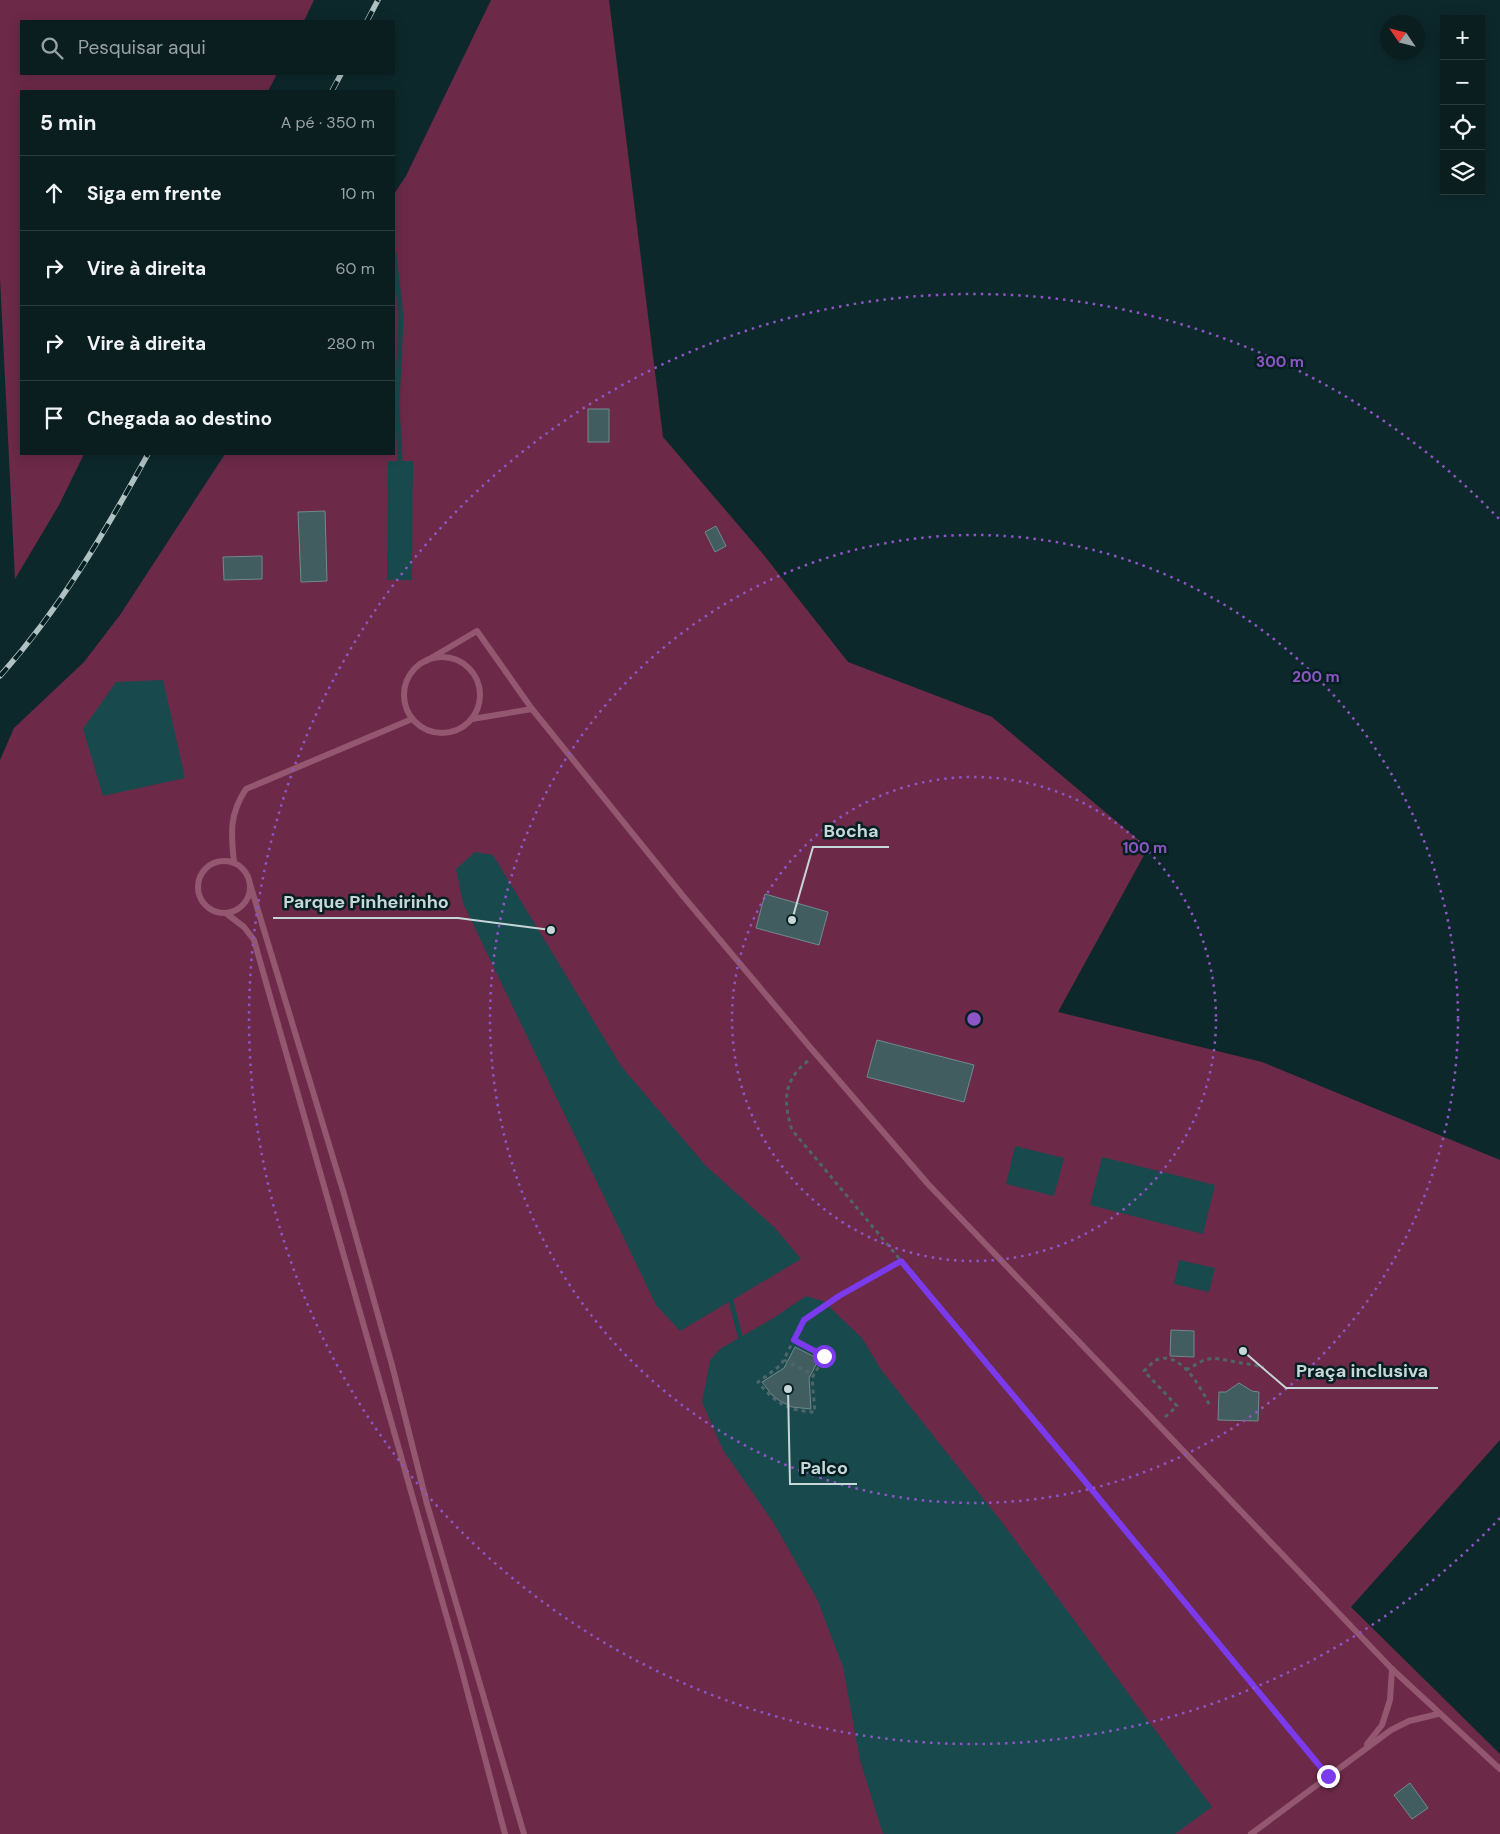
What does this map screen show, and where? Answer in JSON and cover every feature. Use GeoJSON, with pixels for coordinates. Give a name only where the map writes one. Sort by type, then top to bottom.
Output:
{"type":"FeatureCollection","features":[{"type":"Feature","properties":{"kind":"lane"},"geometry":{"type":"LineString","coordinates":[[426,661],[442,657],[459,661],[472,671],[480,687],[480,704],[472,719],[458,730],[442,734],[425,730],[412,719],[405,704],[405,687],[412,671],[426,661],[476,631],[532,709],[682,896],[928,1184],[1392,1669],[1438,1714],[1500,1769]]}},
{"type":"Feature","properties":{"kind":"lane"},"geometry":{"type":"LineString","coordinates":[[472,719],[532,709]]}},
{"type":"Feature","properties":{"kind":"lane"},"geometry":{"type":"LineString","coordinates":[[234,863],[232,822],[238,801],[246,789],[412,719]]}},
{"type":"Feature","properties":{"kind":"lane"},"geometry":{"type":"LineString","coordinates":[[505,1834],[459,1660],[254,940],[244,927],[227,914],[214,912],[203,904],[197,891],[199,877],[208,866],[220,861],[234,863],[245,871],[250,884],[347,1203],[392,1365],[430,1513],[524,1834]]}},
{"type":"Feature","properties":{"kind":"lane"},"geometry":{"type":"LineString","coordinates":[[227,914],[240,909],[248,897],[250,884]]}},
{"type":"Feature","properties":{"kind":"lane"},"geometry":{"type":"LineString","coordinates":[[1363,1750],[1382,1725],[1390,1700],[1392,1669]]}},
{"type":"Feature","properties":{"kind":"lane"},"geometry":{"type":"LineString","coordinates":[[1251,1834],[1391,1730],[1409,1721],[1438,1714]]}},
{"type":"Feature","properties":{"kind":"path"},"geometry":{"type":"LineString","coordinates":[[816,1054],[798,1068],[787,1089],[787,1114],[792,1130],[1085,1480],[1328,1776]]}},
{"type":"Feature","properties":{"kind":"path"},"geometry":{"type":"LineString","coordinates":[[794,1340],[824,1356],[812,1378],[815,1412],[798,1411],[782,1405],[768,1396],[758,1382],[781,1365],[804,1320],[839,1296],[901,1261]]}},
{"type":"Feature","properties":{"kind":"path"},"geometry":{"type":"LineString","coordinates":[[1158,1425],[1177,1406],[1144,1371],[1160,1358],[1167,1358],[1177,1362],[1193,1376],[1210,1406]]}},
{"type":"Feature","properties":{"kind":"path"},"geometry":{"type":"LineString","coordinates":[[1186,1370],[1204,1360],[1214,1358],[1264,1367]]}},
{"type":"Feature","properties":{"kind":"path"},"geometry":{"type":"LineString","coordinates":[[784,1360],[814,1375]]}},
{"type":"Feature","properties":{"kind":"shaded area"},"geometry":{"type":"Polygon","coordinates":[[[0,0],[314,0],[304,20],[20,20],[20,75],[276,75],[269,90],[20,90],[20,455],[84,455],[59,505],[15,579],[0,278],[0,0]]]}},
{"type":"Feature","properties":{"kind":"shaded area"},"geometry":{"type":"Polygon","coordinates":[[[491,0],[609,0],[663,437],[763,554],[848,662],[992,717],[1148,848],[1058,1012],[1262,1062],[1500,1160],[1500,1440],[1351,1607],[1500,1754],[1500,1834],[0,1834],[0,760],[14,728],[84,662],[120,615],[224,455],[395,455],[395,192],[406,176],[491,0]]]}},
{"type":"Feature","properties":{"kind":"water"},"geometry":{"type":"Polygon","coordinates":[[[388,461],[413,461],[412,580],[387,580],[388,461]]]}},
{"type":"Feature","properties":{"kind":"water"},"geometry":{"type":"Polygon","coordinates":[[[163,680],[185,778],[103,796],[83,729],[116,682],[163,680]]]}},
{"type":"Feature","properties":{"kind":"water"},"geometry":{"type":"Polygon","coordinates":[[[475,852],[493,855],[621,1066],[706,1166],[775,1228],[801,1259],[680,1331],[656,1305],[463,903],[456,869],[475,852]]]}},
{"type":"Feature","properties":{"kind":"water"},"geometry":{"type":"Polygon","coordinates":[[[1015,1146],[1064,1158],[1054,1196],[1006,1184],[1015,1146]]]}},
{"type":"Feature","properties":{"kind":"water"},"geometry":{"type":"Polygon","coordinates":[[[1102,1157],[1215,1185],[1203,1234],[1090,1205],[1102,1157]]]}},
{"type":"Feature","properties":{"kind":"water"},"geometry":{"type":"Polygon","coordinates":[[[1179,1260],[1215,1268],[1209,1292],[1174,1284],[1179,1260]]]}},
{"type":"Feature","properties":{"kind":"water"},"geometry":{"type":"Polygon","coordinates":[[[806,1296],[823,1301],[862,1338],[882,1371],[1001,1521],[1212,1807],[1175,1834],[883,1834],[860,1760],[843,1667],[817,1599],[773,1522],[723,1450],[702,1402],[710,1360],[720,1349],[772,1319],[806,1296]]]}},
{"type":"Feature","properties":{"kind":"building"},"geometry":{"type":"Polygon","coordinates":[[[588,409],[609,409],[609,442],[588,442],[588,409]]]}},
{"type":"Feature","properties":{"kind":"building"},"geometry":{"type":"Polygon","coordinates":[[[325,511],[327,581],[301,582],[298,512],[325,511]]]}},
{"type":"Feature","properties":{"kind":"building"},"geometry":{"type":"Polygon","coordinates":[[[716,526],[726,546],[715,552],[705,532],[716,526]]]}},
{"type":"Feature","properties":{"kind":"building"},"geometry":{"type":"Polygon","coordinates":[[[262,556],[262,579],[224,580],[223,557],[262,556]]]}},
{"type":"Feature","properties":{"kind":"building"},"geometry":{"type":"Polygon","coordinates":[[[765,894],[828,912],[819,945],[756,928],[765,894]]]}},
{"type":"Feature","properties":{"kind":"building"},"geometry":{"type":"Polygon","coordinates":[[[877,1040],[974,1065],[964,1102],[867,1077],[877,1040]]]}},
{"type":"Feature","properties":{"kind":"building"},"geometry":{"type":"Polygon","coordinates":[[[1171,1330],[1194,1331],[1194,1357],[1170,1356],[1171,1330]]]}},
{"type":"Feature","properties":{"kind":"building"},"geometry":{"type":"Polygon","coordinates":[[[795,1347],[819,1359],[809,1378],[811,1409],[792,1407],[780,1401],[772,1395],[762,1382],[784,1368],[795,1347]]]}},
{"type":"Feature","properties":{"kind":"building"},"geometry":{"type":"Polygon","coordinates":[[[1239,1383],[1252,1391],[1259,1392],[1258,1421],[1218,1420],[1219,1392],[1226,1392],[1239,1383]]]}},
{"type":"Feature","properties":{"kind":"building"},"geometry":{"type":"Polygon","coordinates":[[[1410,1783],[1428,1808],[1412,1819],[1394,1795],[1410,1783]]]}},
{"type":"Feature","properties":{"kind":"waterway"},"geometry":{"type":"LineString","coordinates":[[395,263],[401,317],[397,405],[400,461]]}},
{"type":"Feature","properties":{"kind":"waterway"},"geometry":{"type":"LineString","coordinates":[[731,1301],[742,1344]]}},
{"type":"Feature","properties":{"kind":"railway"},"geometry":{"type":"LineString","coordinates":[[368,20],[378,0]]}},
{"type":"Feature","properties":{"kind":"railway"},"geometry":{"type":"LineString","coordinates":[[333,90],[340,75]]}},
{"type":"Feature","properties":{"kind":"railway"},"geometry":{"type":"LineString","coordinates":[[0,676],[62,597],[98,541],[147,455]]}},
{"type":"Feature","properties":{"kind":"place","name":"Bocha"},"geometry":{"type":"Point","coordinates":[792,920]}},
{"type":"Feature","properties":{"kind":"place","name":"Parque Pinheirinho"},"geometry":{"type":"Point","coordinates":[551,930]}},
{"type":"Feature","properties":{"kind":"place","name":"Praça inclusiva"},"geometry":{"type":"Point","coordinates":[1243,1351]}},
{"type":"Feature","properties":{"kind":"place","name":"Palco"},"geometry":{"type":"Point","coordinates":[788,1389]}},
{"type":"Feature","properties":{"kind":"route"},"geometry":{"type":"LineString","coordinates":[[824,1356],[794,1340],[804,1320],[839,1296],[901,1261],[1328,1776]]}}]}
